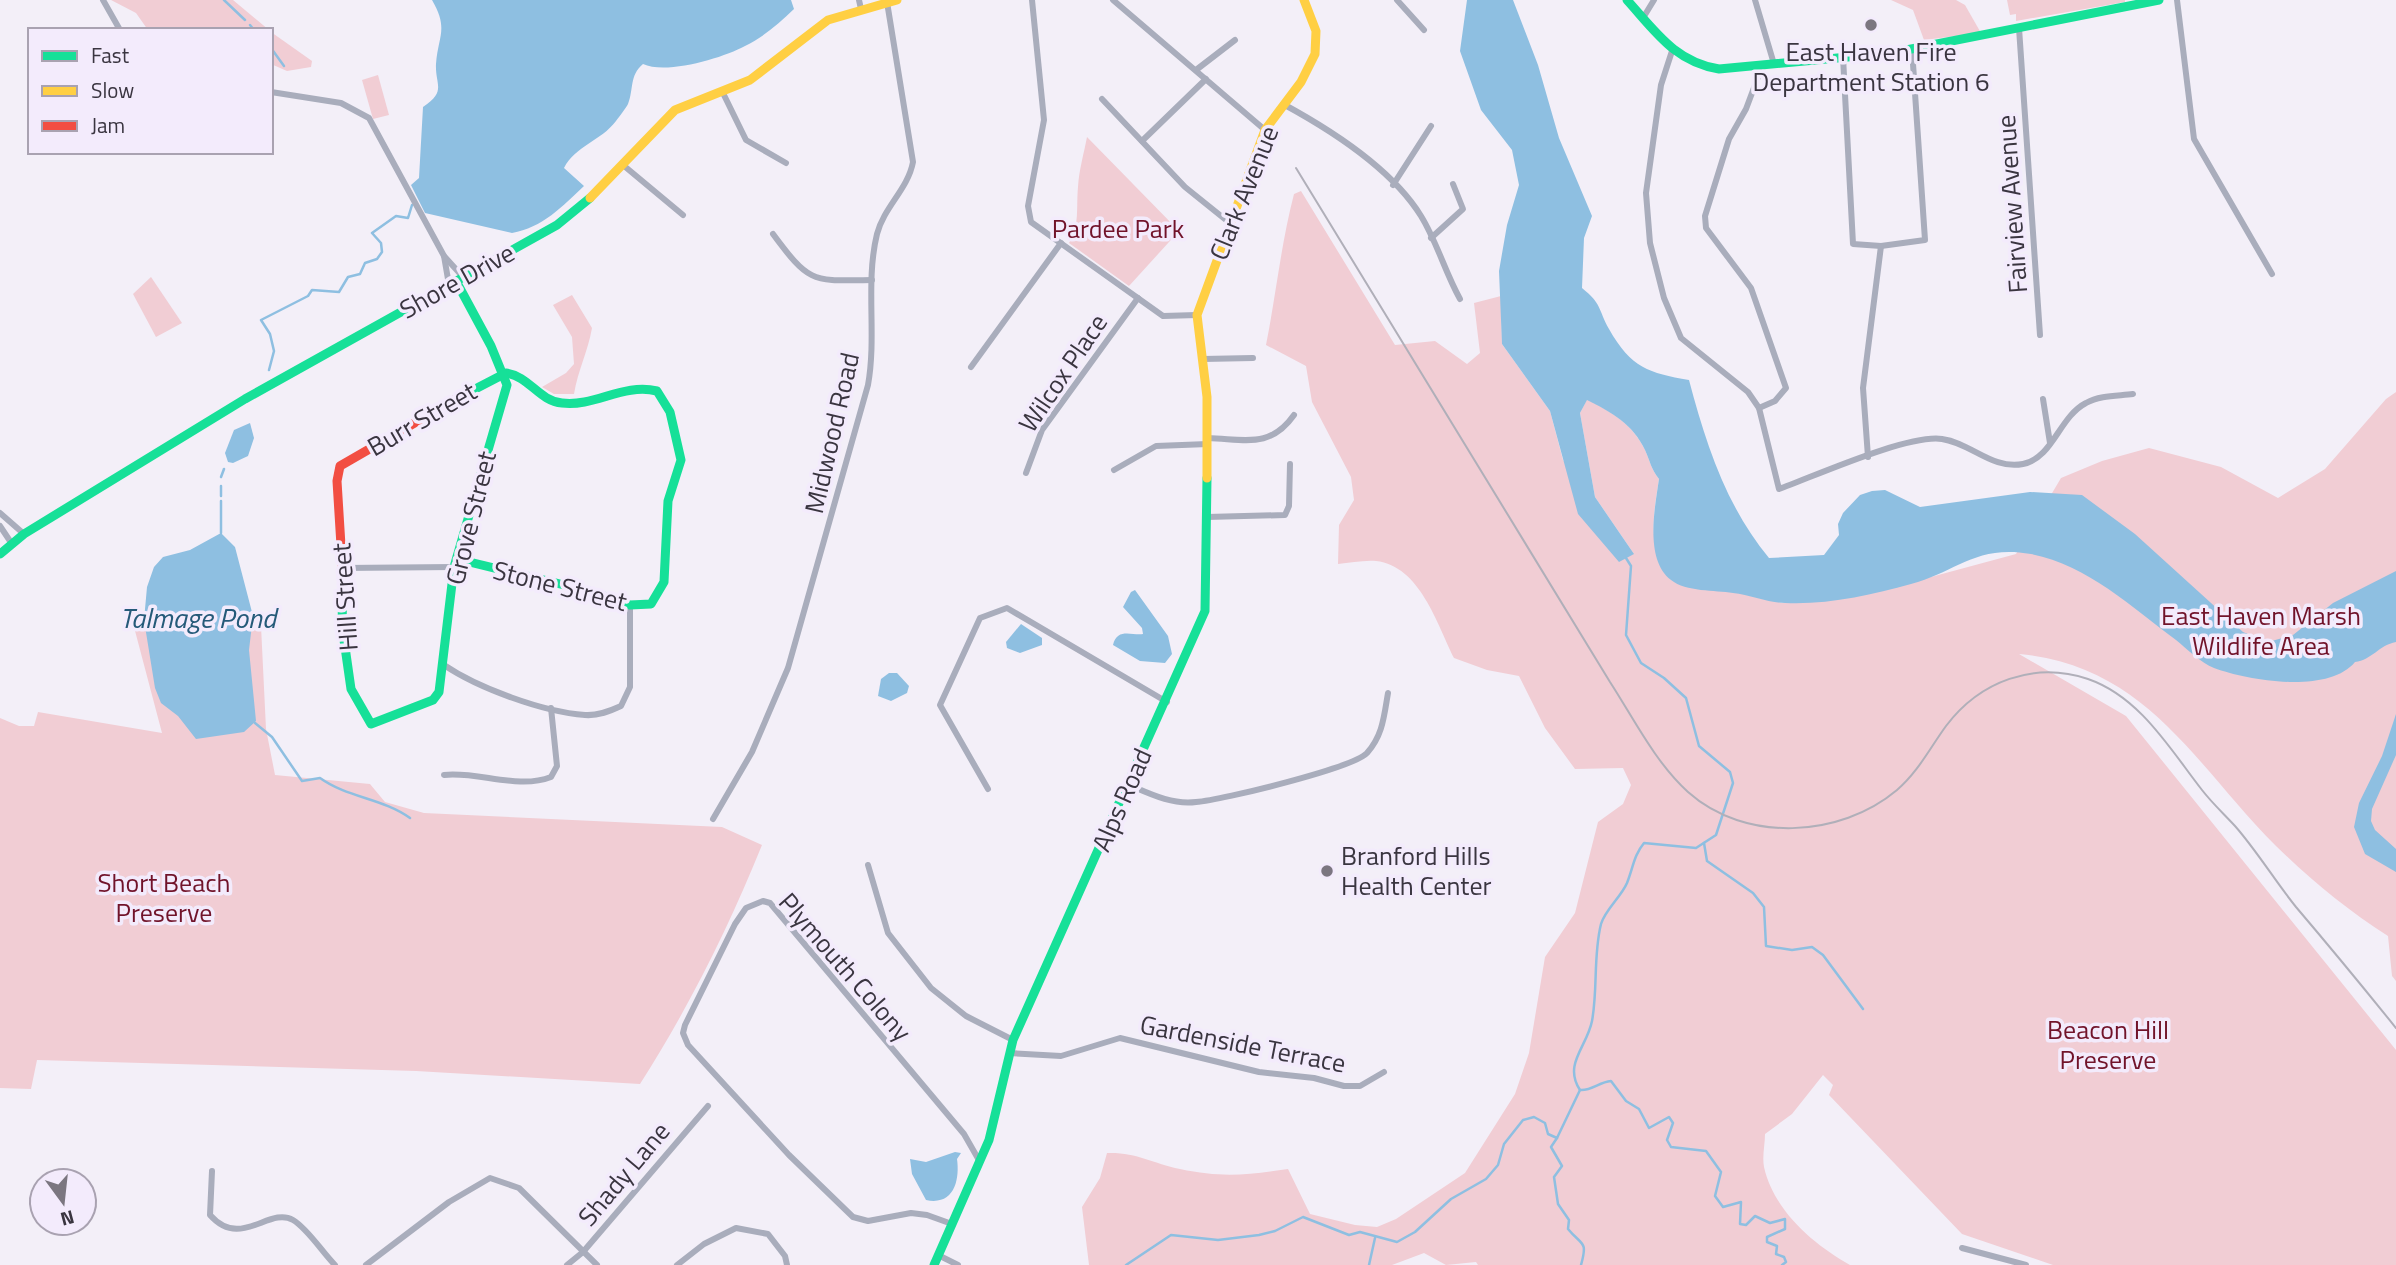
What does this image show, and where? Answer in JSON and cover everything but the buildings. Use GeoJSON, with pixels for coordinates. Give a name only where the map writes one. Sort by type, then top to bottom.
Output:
{"type":"FeatureCollection","features":[{"type":"Feature","properties":{"kind":"street"},"geometry":{"type":"LineString","coordinates":[[103,0],[119,28]]}},
{"type":"Feature","properties":{"kind":"street"},"geometry":{"type":"LineString","coordinates":[[1031,0],[1044,120],[1028,206],[1031,222],[1163,316],[1197,315]]}},
{"type":"Feature","properties":{"kind":"street"},"geometry":{"type":"LineString","coordinates":[[1113,0],[1265,130]]}},
{"type":"Feature","properties":{"kind":"street","name":"Clark Avenue"},"geometry":{"type":"LineString","coordinates":[[1197,315],[1265,130],[1301,82],[1315,54],[1316,31],[1304,0]]}},
{"type":"Feature","properties":{"kind":"street"},"geometry":{"type":"LineString","coordinates":[[1397,0],[1424,30]]}},
{"type":"Feature","properties":{"kind":"street"},"geometry":{"type":"LineString","coordinates":[[1627,0],[1672,51],[1707,68],[1759,66],[1912,49],[2159,0]]}},
{"type":"Feature","properties":{"kind":"street"},"geometry":{"type":"LineString","coordinates":[[1643,18],[1654,0]]}},
{"type":"Feature","properties":{"kind":"street"},"geometry":{"type":"LineString","coordinates":[[1755,0],[1774,64]]}},
{"type":"Feature","properties":{"kind":"street"},"geometry":{"type":"LineString","coordinates":[[2177,0],[2194,139],[2272,274]]}},
{"type":"Feature","properties":{"kind":"street","name":"Shore Drive"},"geometry":{"type":"LineString","coordinates":[[0,554],[24,534],[245,399],[568,218],[598,193],[672,112],[760,73],[817,26],[860,4],[892,1]]}},
{"type":"Feature","properties":{"kind":"street","name":"Midwood Road"},"geometry":{"type":"LineString","coordinates":[[713,819],[774,707],[802,622],[868,385],[872,349],[872,280],[878,232],[890,204],[911,173],[913,162],[892,1]]}},
{"type":"Feature","properties":{"kind":"street","name":"Fairview Avenue"},"geometry":{"type":"LineString","coordinates":[[2018,28],[2040,335]]}},
{"type":"Feature","properties":{"kind":"street"},"geometry":{"type":"LineString","coordinates":[[1196,70],[1235,40]]}},
{"type":"Feature","properties":{"kind":"street"},"geometry":{"type":"LineString","coordinates":[[1843,57],[1853,244],[1881,246],[1925,240],[1912,49]]}},
{"type":"Feature","properties":{"kind":"street"},"geometry":{"type":"LineString","coordinates":[[1672,51],[1661,85],[1646,193],[1650,243],[1664,298],[1681,338],[1748,392],[1759,408],[1779,489],[1906,444],[1943,439],[2003,464],[2013,466],[2031,462],[2044,453],[2066,419],[2087,402],[2133,394]]}},
{"type":"Feature","properties":{"kind":"street"},"geometry":{"type":"LineString","coordinates":[[1759,66],[1758,77],[1746,109],[1729,139],[1705,216],[1711,239],[1751,288],[1786,388],[1775,401],[1759,408]]}},
{"type":"Feature","properties":{"kind":"street"},"geometry":{"type":"LineString","coordinates":[[1142,141],[1206,79]]}},
{"type":"Feature","properties":{"kind":"street"},"geometry":{"type":"LineString","coordinates":[[722,91],[746,140],[786,163]]}},
{"type":"Feature","properties":{"kind":"street"},"geometry":{"type":"LineString","coordinates":[[273,92],[341,103],[369,118],[504,372]]}},
{"type":"Feature","properties":{"kind":"street"},"geometry":{"type":"LineString","coordinates":[[1102,99],[1185,187],[1231,224]]}},
{"type":"Feature","properties":{"kind":"street"},"geometry":{"type":"LineString","coordinates":[[1283,104],[1342,138],[1420,214],[1460,299]]}},
{"type":"Feature","properties":{"kind":"street"},"geometry":{"type":"LineString","coordinates":[[1393,185],[1431,126]]}},
{"type":"Feature","properties":{"kind":"street"},"geometry":{"type":"LineString","coordinates":[[623,165],[683,215]]}},
{"type":"Feature","properties":{"kind":"street"},"geometry":{"type":"LineString","coordinates":[[1432,238],[1463,209],[1453,184]]}},
{"type":"Feature","properties":{"kind":"street"},"geometry":{"type":"LineString","coordinates":[[773,234],[799,269],[818,281],[872,280]]}},
{"type":"Feature","properties":{"kind":"street"},"geometry":{"type":"LineString","coordinates":[[971,366],[1061,243]]}},
{"type":"Feature","properties":{"kind":"street"},"geometry":{"type":"LineString","coordinates":[[1868,457],[1863,388],[1881,246]]}},
{"type":"Feature","properties":{"kind":"street"},"geometry":{"type":"LineString","coordinates":[[444,257],[456,281]]}},
{"type":"Feature","properties":{"kind":"street","name":"Wilcox Place"},"geometry":{"type":"LineString","coordinates":[[1026,473],[1042,430],[1138,298]]}},
{"type":"Feature","properties":{"kind":"street","name":"Alps Road"},"geometry":{"type":"LineString","coordinates":[[934,1265],[981,1163],[1013,1040],[1167,702],[1205,611],[1208,570],[1208,441],[1203,359],[1197,315]]}},
{"type":"Feature","properties":{"kind":"street"},"geometry":{"type":"LineString","coordinates":[[1203,359],[1253,358]]}},
{"type":"Feature","properties":{"kind":"street","name":"Burr Street"},"geometry":{"type":"LineString","coordinates":[[340,466],[504,372]]}},
{"type":"Feature","properties":{"kind":"street","name":"Grove Street"},"geometry":{"type":"LineString","coordinates":[[371,724],[433,700],[439,692],[456,563],[505,397],[504,372]]}},
{"type":"Feature","properties":{"kind":"street","name":"Stone Street"},"geometry":{"type":"LineString","coordinates":[[456,563],[589,591],[630,605],[651,604],[663,589],[667,501],[681,471],[681,457],[665,398],[657,391],[643,390],[571,404],[558,403],[546,398],[518,374],[504,372]]}},
{"type":"Feature","properties":{"kind":"street"},"geometry":{"type":"LineString","coordinates":[[2043,399],[2050,443]]}},
{"type":"Feature","properties":{"kind":"street"},"geometry":{"type":"LineString","coordinates":[[1114,470],[1156,446],[1272,437],[1283,430],[1294,415]]}},
{"type":"Feature","properties":{"kind":"street"},"geometry":{"type":"LineString","coordinates":[[1207,517],[1285,514],[1289,506],[1290,464]]}},
{"type":"Feature","properties":{"kind":"street","name":"Hill Street"},"geometry":{"type":"LineString","coordinates":[[340,466],[337,481],[343,568],[342,626],[351,672],[349,679],[357,701],[371,724]]}},
{"type":"Feature","properties":{"kind":"street"},"geometry":{"type":"LineString","coordinates":[[0,513],[24,534]]}},
{"type":"Feature","properties":{"kind":"street"},"geometry":{"type":"LineString","coordinates":[[0,526],[12,544]]}},
{"type":"Feature","properties":{"kind":"street"},"geometry":{"type":"LineString","coordinates":[[343,568],[456,563]]}},
{"type":"Feature","properties":{"kind":"street"},"geometry":{"type":"LineString","coordinates":[[444,665],[478,686],[551,708],[597,715],[621,706],[627,699],[631,673],[630,605]]}},
{"type":"Feature","properties":{"kind":"street"},"geometry":{"type":"LineString","coordinates":[[988,789],[940,705],[980,618],[1007,608],[1167,702]]}},
{"type":"Feature","properties":{"kind":"street"},"geometry":{"type":"LineString","coordinates":[[1129,785],[1171,802],[1196,802],[1324,772],[1365,756],[1381,733],[1388,693]]}},
{"type":"Feature","properties":{"kind":"street"},"geometry":{"type":"LineString","coordinates":[[444,775],[462,773],[509,780],[551,777],[557,766],[551,708]]}},
{"type":"Feature","properties":{"kind":"street"},"geometry":{"type":"LineString","coordinates":[[868,865],[888,933],[931,988],[966,1016],[1013,1040]]}},
{"type":"Feature","properties":{"kind":"street","name":"Plymouth Colony"},"geometry":{"type":"LineString","coordinates":[[952,1224],[927,1215],[911,1213],[868,1221],[853,1217],[789,1156],[688,1045],[683,1033],[685,1025],[731,931],[746,908],[763,901],[770,903],[964,1134],[981,1163]]}},
{"type":"Feature","properties":{"kind":"street","name":"Gardenside Terrace"},"geometry":{"type":"LineString","coordinates":[[1009,1053],[1062,1056],[1120,1038],[1259,1072],[1314,1078],[1344,1086],[1360,1086],[1384,1072]]}},
{"type":"Feature","properties":{"kind":"street","name":"Shady Lane"},"geometry":{"type":"LineString","coordinates":[[567,1265],[583,1252],[708,1106]]}},
{"type":"Feature","properties":{"kind":"street"},"geometry":{"type":"LineString","coordinates":[[212,1171],[210,1215],[220,1225],[235,1230],[283,1217],[293,1221],[335,1265]]}},
{"type":"Feature","properties":{"kind":"street"},"geometry":{"type":"LineString","coordinates":[[366,1265],[449,1202],[490,1178],[519,1188],[597,1265]]}},
{"type":"Feature","properties":{"kind":"street"},"geometry":{"type":"LineString","coordinates":[[677,1265],[704,1244],[736,1228],[768,1234],[785,1256],[787,1265]]}},
{"type":"Feature","properties":{"kind":"street"},"geometry":{"type":"LineString","coordinates":[[1962,1248],[2026,1265]]}},
{"type":"Feature","properties":{"kind":"street"},"geometry":{"type":"LineString","coordinates":[[938,1255],[958,1265]]}},
{"type":"Feature","properties":{"kind":"green space"},"geometry":{"type":"Polygon","coordinates":[[[111,0],[233,0],[267,28],[147,28],[136,13],[111,0]]]}},
{"type":"Feature","properties":{"kind":"green space"},"geometry":{"type":"Polygon","coordinates":[[[1891,0],[1956,0],[1965,5],[1981,33],[1924,40],[1913,10],[1891,0]]]}},
{"type":"Feature","properties":{"kind":"green space"},"geometry":{"type":"Polygon","coordinates":[[[2007,0],[2125,2],[2016,21],[2016,14],[2010,15],[2007,0]]]}},
{"type":"Feature","properties":{"kind":"green space"},"geometry":{"type":"Polygon","coordinates":[[[273,33],[312,61],[311,67],[287,71],[273,65],[273,33]]]}},
{"type":"Feature","properties":{"kind":"green space"},"geometry":{"type":"Polygon","coordinates":[[[378,75],[389,115],[373,119],[362,80],[378,75]]]}},
{"type":"Feature","properties":{"kind":"green space","name":"Pardee Park"},"geometry":{"type":"Polygon","coordinates":[[[1087,137],[1179,231],[1129,286],[1069,243],[1076,223],[1079,181],[1087,137]]]}},
{"type":"Feature","properties":{"kind":"green space"},"geometry":{"type":"Polygon","coordinates":[[[1301,191],[1395,345],[1435,341],[1467,364],[1480,353],[1474,303],[1501,296],[1502,344],[1550,411],[1563,460],[1634,554],[1595,497],[1580,413],[1587,399],[1634,432],[1659,479],[1654,519],[1655,543],[1663,567],[1671,580],[1760,596],[1782,603],[1868,594],[2016,554],[2061,478],[2102,461],[2149,448],[2221,467],[2278,498],[2325,469],[2386,399],[2396,392],[2396,981],[2392,976],[2388,936],[2344,905],[2289,859],[2165,724],[2135,699],[2102,678],[2063,662],[2019,654],[2126,716],[2396,1050],[2396,1265],[2053,1265],[1962,1234],[1829,1095],[1833,1085],[1823,1075],[1792,1114],[1765,1134],[1764,1167],[1776,1198],[1797,1225],[1822,1247],[1850,1265],[1478,1265],[1476,1262],[1446,1265],[1424,1253],[1392,1265],[1089,1265],[1082,1207],[1100,1178],[1107,1153],[1127,1154],[1209,1174],[1247,1174],[1288,1169],[1310,1214],[1355,1225],[1377,1227],[1396,1219],[1465,1173],[1515,1094],[1529,1053],[1545,957],[1575,913],[1598,822],[1623,804],[1631,785],[1623,768],[1575,769],[1545,728],[1519,676],[1487,670],[1454,658],[1425,599],[1404,573],[1391,565],[1376,561],[1338,564],[1339,525],[1354,500],[1351,477],[1312,402],[1306,366],[1266,345],[1289,213],[1294,194],[1301,191]]]}},
{"type":"Feature","properties":{"kind":"green space"},"geometry":{"type":"Polygon","coordinates":[[[151,277],[182,323],[156,337],[133,294],[151,277]]]}},
{"type":"Feature","properties":{"kind":"green space"},"geometry":{"type":"Polygon","coordinates":[[[572,295],[592,328],[574,394],[554,394],[542,387],[566,373],[574,364],[572,337],[553,305],[572,295]]]}},
{"type":"Feature","properties":{"kind":"green space","name":"Short Beach Preserve"},"geometry":{"type":"Polygon","coordinates":[[[261,626],[266,729],[275,775],[370,784],[385,802],[424,813],[722,827],[762,845],[706,968],[675,1027],[640,1084],[416,1071],[37,1060],[31,1089],[0,1088],[0,718],[19,726],[34,726],[38,712],[162,733],[134,627],[261,626]]]}},
{"type":"Feature","properties":{"kind":"water"},"geometry":{"type":"Polygon","coordinates":[[[432,0],[791,0],[794,9],[759,38],[723,55],[694,64],[666,68],[643,64],[634,78],[628,104],[616,121],[575,154],[564,168],[584,186],[542,221],[512,233],[425,213],[411,185],[419,178],[423,107],[435,96],[438,87],[436,64],[441,26],[432,0]]]}},
{"type":"Feature","properties":{"kind":"water"},"geometry":{"type":"Polygon","coordinates":[[[1467,0],[1513,0],[1538,65],[1559,138],[1592,216],[1584,238],[1582,288],[1596,303],[1617,342],[1633,360],[1663,375],[1689,380],[1719,474],[1741,517],[1769,558],[1824,555],[1839,535],[1838,524],[1843,513],[1860,495],[1872,491],[1885,490],[1920,507],[2030,492],[2082,495],[2135,534],[2243,632],[2268,642],[2293,635],[2333,603],[2396,571],[2396,642],[2327,678],[2288,682],[2229,673],[2204,663],[2126,601],[2090,577],[2052,560],[2012,552],[1981,556],[1911,584],[1833,601],[1779,603],[1740,594],[1684,587],[1671,580],[1657,559],[1653,532],[1659,479],[1645,450],[1628,426],[1613,414],[1587,400],[1580,413],[1595,497],[1634,554],[1619,562],[1578,514],[1550,411],[1502,344],[1499,271],[1507,225],[1519,185],[1512,150],[1481,110],[1460,51],[1467,0]]]}},
{"type":"Feature","properties":{"kind":"water"},"geometry":{"type":"Polygon","coordinates":[[[250,423],[254,438],[248,456],[233,463],[228,462],[225,453],[234,430],[250,423]]]}},
{"type":"Feature","properties":{"kind":"water","name":"Talmage Pond"},"geometry":{"type":"Polygon","coordinates":[[[221,533],[235,547],[253,616],[249,650],[256,721],[244,732],[196,739],[178,716],[161,703],[155,688],[144,620],[147,587],[154,567],[163,557],[190,550],[221,533]]]}},
{"type":"Feature","properties":{"kind":"water"},"geometry":{"type":"Polygon","coordinates":[[[1135,590],[1168,636],[1172,654],[1165,663],[1140,661],[1113,645],[1115,639],[1122,634],[1143,634],[1142,628],[1123,607],[1131,592],[1135,590]]]}},
{"type":"Feature","properties":{"kind":"water"},"geometry":{"type":"Polygon","coordinates":[[[1021,624],[1042,638],[1042,645],[1020,653],[1007,648],[1006,642],[1021,624]]]}},
{"type":"Feature","properties":{"kind":"water"},"geometry":{"type":"Polygon","coordinates":[[[889,673],[897,673],[909,686],[907,693],[891,701],[878,696],[881,679],[889,673]]]}},
{"type":"Feature","properties":{"kind":"water"},"geometry":{"type":"Polygon","coordinates":[[[2396,714],[2396,755],[2372,809],[2371,821],[2375,830],[2396,849],[2396,872],[2365,854],[2354,827],[2359,803],[2382,756],[2396,714]]]}},
{"type":"Feature","properties":{"kind":"water"},"geometry":{"type":"Polygon","coordinates":[[[955,1152],[961,1153],[957,1159],[953,1190],[943,1199],[926,1200],[912,1174],[910,1159],[926,1162],[955,1152]]]}},
{"type":"Feature","properties":{"kind":"waterway"},"geometry":{"type":"LineString","coordinates":[[224,0],[245,20]]}},
{"type":"Feature","properties":{"kind":"waterway"},"geometry":{"type":"LineString","coordinates":[[273,51],[284,66]]}},
{"type":"Feature","properties":{"kind":"waterway"},"geometry":{"type":"LineString","coordinates":[[269,370],[274,351],[270,334],[261,320],[308,296],[312,290],[339,292],[348,277],[360,274],[365,263],[377,259],[382,252],[381,243],[372,233],[396,216],[408,218],[412,205]]}},
{"type":"Feature","properties":{"kind":"waterway"},"geometry":{"type":"LineString","coordinates":[[221,477],[224,469]]}},
{"type":"Feature","properties":{"kind":"waterway"},"geometry":{"type":"LineString","coordinates":[[221,486],[221,496]]}},
{"type":"Feature","properties":{"kind":"waterway"},"geometry":{"type":"LineString","coordinates":[[221,501],[221,533]]}},
{"type":"Feature","properties":{"kind":"waterway"},"geometry":{"type":"LineString","coordinates":[[1626,558],[1631,566],[1626,635],[1641,663],[1664,678],[1686,698],[1699,746],[1730,772],[1733,783],[1716,835],[1696,848],[1644,843],[1638,852],[1627,883],[1601,924],[1592,1021],[1575,1064],[1575,1081],[1580,1090],[1611,1081],[1626,1101],[1639,1109],[1649,1128],[1669,1117],[1673,1123],[1667,1140],[1671,1147],[1706,1151],[1721,1172],[1715,1196],[1723,1207],[1741,1202],[1740,1224],[1746,1225],[1755,1216],[1770,1223],[1785,1219],[1785,1229],[1767,1237],[1767,1242],[1777,1246],[1776,1254],[1784,1257],[1786,1262],[1782,1265]]}},
{"type":"Feature","properties":{"kind":"waterway"},"geometry":{"type":"LineString","coordinates":[[255,723],[272,737],[302,781],[320,778],[410,818]]}},
{"type":"Feature","properties":{"kind":"waterway"},"geometry":{"type":"LineString","coordinates":[[1704,843],[1707,861],[1753,893],[1764,907],[1766,946],[1792,950],[1812,947],[1823,955],[1863,1009]]}},
{"type":"Feature","properties":{"kind":"waterway"},"geometry":{"type":"LineString","coordinates":[[1126,1265],[1171,1235],[1218,1240],[1259,1235],[1275,1231],[1303,1217],[1349,1235],[1360,1232],[1397,1242],[1415,1232],[1451,1199],[1486,1179],[1498,1165],[1504,1144],[1523,1120],[1534,1117],[1545,1123],[1548,1134],[1557,1138],[1580,1090]]}},
{"type":"Feature","properties":{"kind":"waterway"},"geometry":{"type":"LineString","coordinates":[[1557,1138],[1551,1147],[1562,1166],[1554,1177],[1558,1204],[1569,1220],[1568,1229],[1584,1247],[1581,1265]]}},
{"type":"Feature","properties":{"kind":"waterway"},"geometry":{"type":"LineString","coordinates":[[1369,1265],[1375,1238]]}},
{"type":"Feature","properties":{"kind":"tram line"},"geometry":{"type":"LineString","coordinates":[[1296,168],[1655,754],[1688,792],[1711,809],[1737,820],[1764,826],[1792,828],[1821,825],[1848,818],[1874,806],[1897,790],[1918,768],[1960,710],[1992,687],[2028,674],[2048,672],[2088,679],[2123,698],[2152,726],[2396,1028]]}},
{"type":"Feature","properties":{"kind":"traffic: fast"},"geometry":{"type":"LineString","coordinates":[[1627,0],[1667,44],[1690,60],[1719,69],[1891,53],[2159,0]]}},
{"type":"Feature","properties":{"kind":"traffic: fast"},"geometry":{"type":"LineString","coordinates":[[0,554],[24,534],[245,399],[557,225],[590,198]]}},
{"type":"Feature","properties":{"kind":"traffic: fast"},"geometry":{"type":"LineString","coordinates":[[343,578],[342,626],[351,689],[371,724],[433,700],[439,692],[454,567],[507,385],[491,346],[456,281]]}},
{"type":"Feature","properties":{"kind":"traffic: fast"},"geometry":{"type":"LineString","coordinates":[[456,399],[506,373],[521,379],[547,398],[562,403],[586,402],[632,390],[657,391],[670,412],[681,460],[668,501],[664,582],[651,604],[630,605],[589,591],[457,559]]}},
{"type":"Feature","properties":{"kind":"traffic: fast"},"geometry":{"type":"LineString","coordinates":[[934,1265],[989,1140],[1013,1040],[1205,611],[1207,478]]}},
{"type":"Feature","properties":{"kind":"traffic: slow"},"geometry":{"type":"LineString","coordinates":[[590,198],[675,110],[750,80],[828,20],[897,0]]}},
{"type":"Feature","properties":{"kind":"traffic: slow"},"geometry":{"type":"LineString","coordinates":[[1207,478],[1207,397],[1197,315],[1265,130],[1301,82],[1315,54],[1316,31],[1304,0]]}},
{"type":"Feature","properties":{"kind":"traffic: jam"},"geometry":{"type":"LineString","coordinates":[[343,578],[337,481],[340,466],[456,399]]}},
{"type":"Feature","properties":{"kind":"place","name":"East Haven Fire Department Station 6"},"geometry":{"type":"Point","coordinates":[1871,25]}},
{"type":"Feature","properties":{"kind":"place","name":"Branford Hills Health Center"},"geometry":{"type":"Point","coordinates":[1327,871]}},
{"type":"Feature","properties":{"kind":"park label","name":"East Haven Marsh Wildlife Area"},"geometry":{"type":"Point","coordinates":[2261,631]}},
{"type":"Feature","properties":{"kind":"park label","name":"Beacon Hill Preserve"},"geometry":{"type":"Point","coordinates":[2108,1045]}}]}
